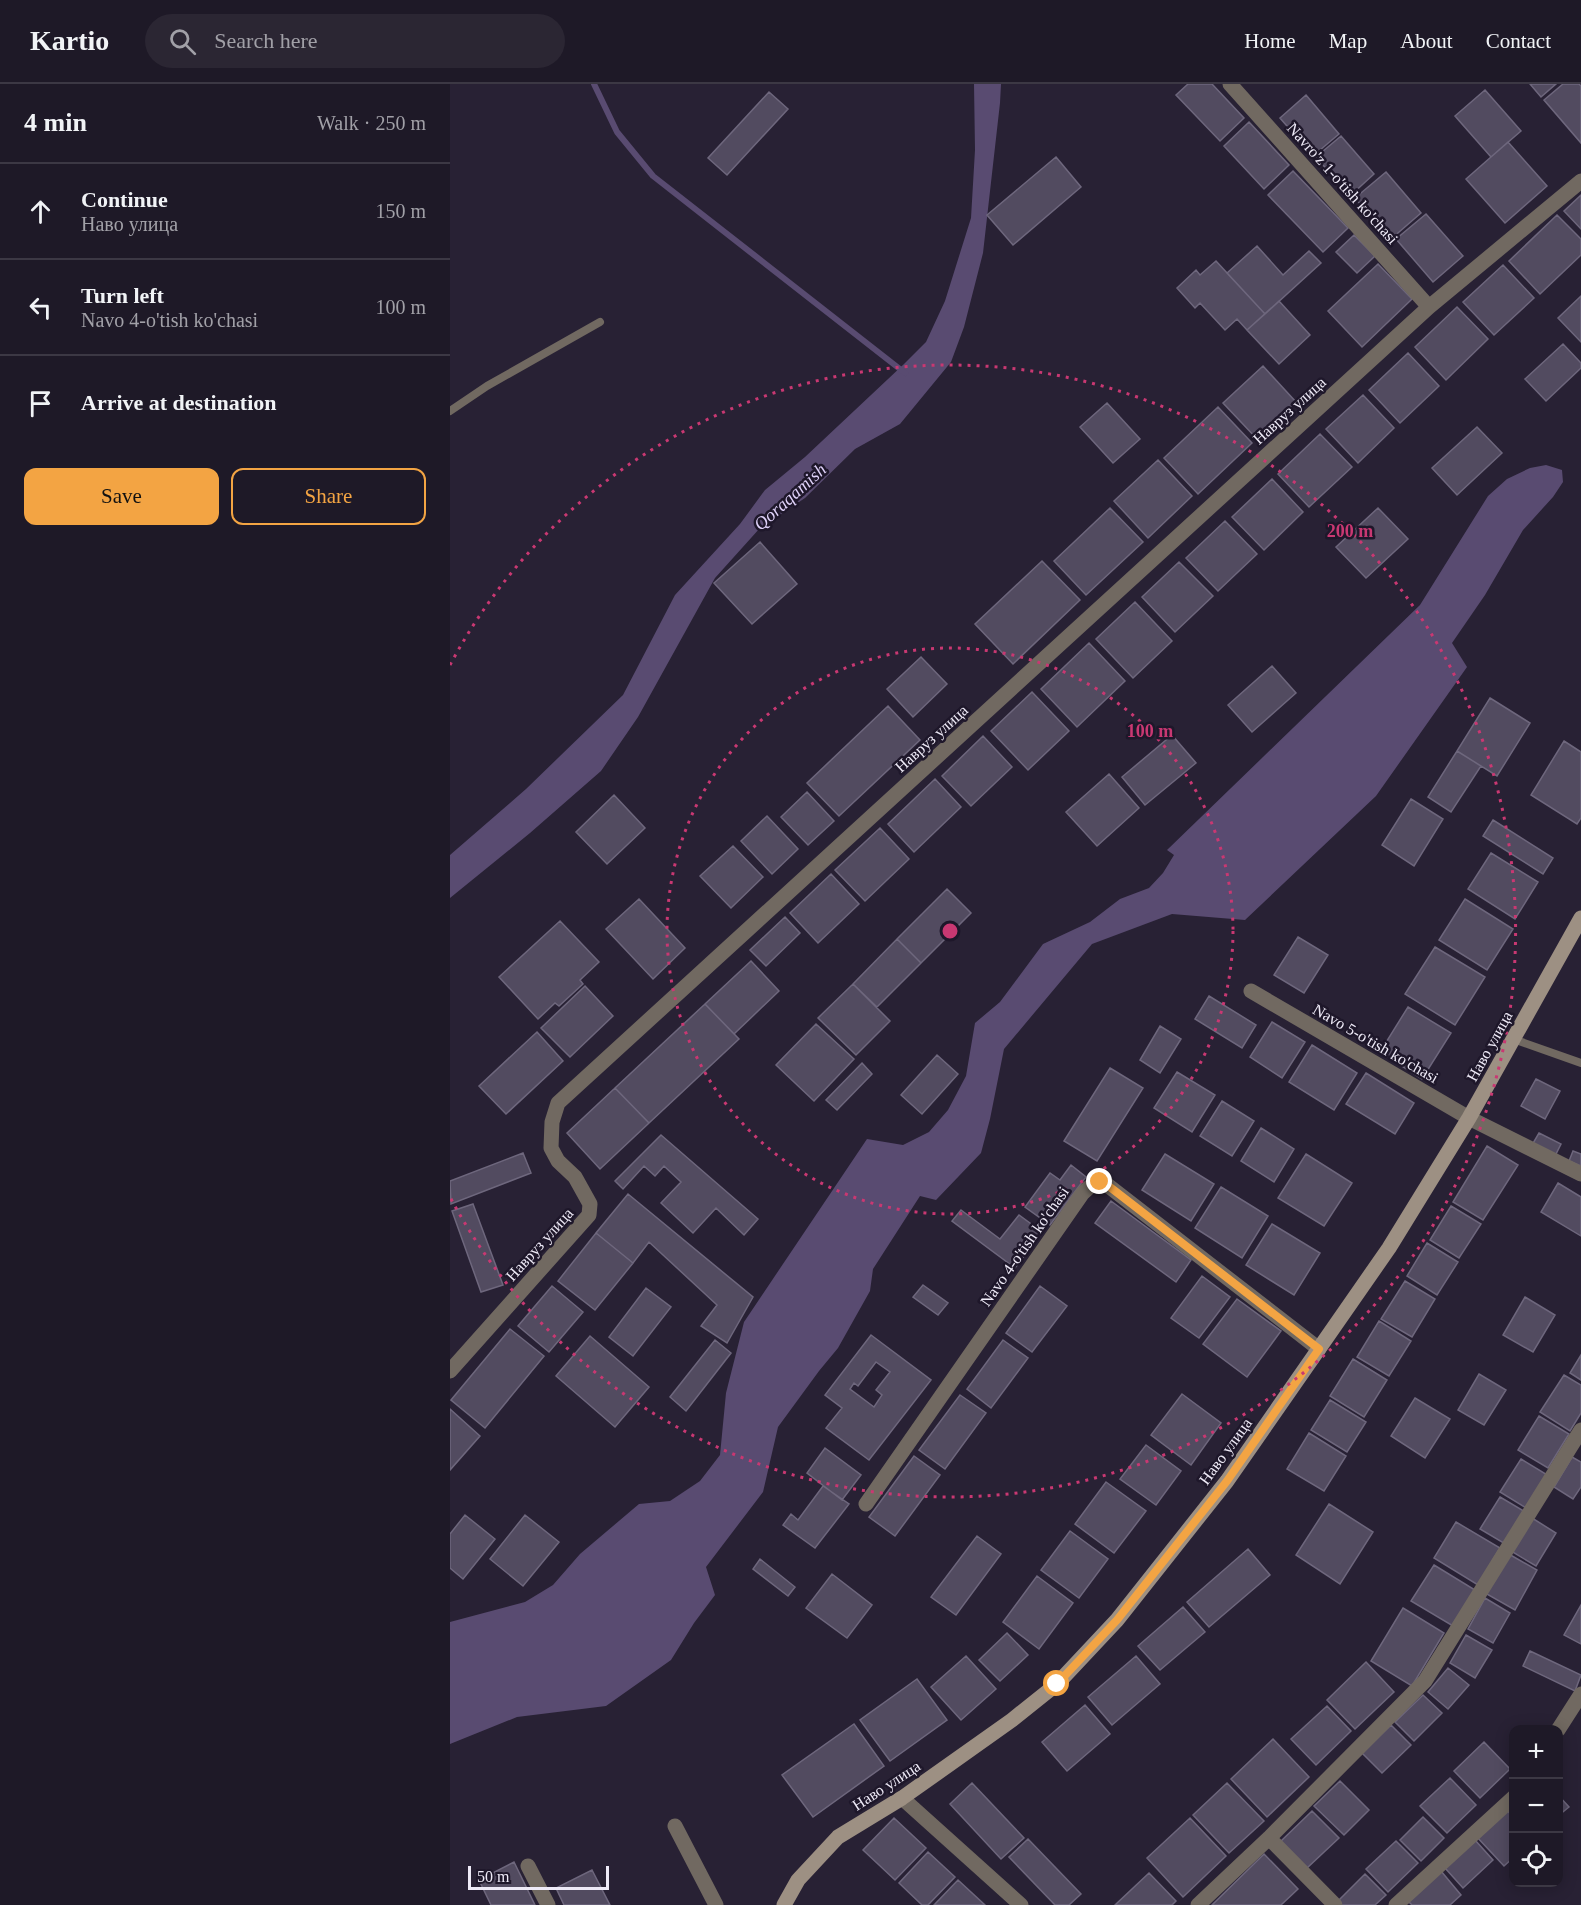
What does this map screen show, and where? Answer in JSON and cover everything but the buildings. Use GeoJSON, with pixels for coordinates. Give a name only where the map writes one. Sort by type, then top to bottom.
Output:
{"type":"FeatureCollection","features":[{"type":"Feature","properties":{"kind":"street","name":"Navro'z 1-o'tish ko'chasi"},"geometry":{"type":"LineString","coordinates":[[1230,84],[1429,307]]}},
{"type":"Feature","properties":{"kind":"street","name":"Навруз улица"},"geometry":{"type":"LineString","coordinates":[[450,1371],[590,1215],[590,1204],[575,1177],[558,1161],[551,1148],[552,1122],[558,1103],[1429,307],[1581,181]]}},
{"type":"Feature","properties":{"kind":"street","name":"Наво улица"},"geometry":{"type":"LineString","coordinates":[[784,1905],[798,1880],[838,1837],[902,1798],[1012,1720],[1057,1684],[1117,1620],[1227,1481],[1389,1248],[1469,1118],[1581,918]]}},
{"type":"Feature","properties":{"kind":"street","name":"Navo 5-o'tish ko'chasi"},"geometry":{"type":"LineString","coordinates":[[1251,991],[1469,1118],[1581,1174]]}},
{"type":"Feature","properties":{"kind":"street","name":"Navo 4-o'tish ko'chasi"},"geometry":{"type":"LineString","coordinates":[[866,1504],[1082,1194],[1092,1184],[1100,1182],[1106,1184],[1319,1349]]}},
{"type":"Feature","properties":{"kind":"street"},"geometry":{"type":"LineString","coordinates":[[1198,1905],[1269,1838],[1425,1681],[1581,1430]]}},
{"type":"Feature","properties":{"kind":"street"},"geometry":{"type":"LineString","coordinates":[[1561,1725],[1581,1694]]}},
{"type":"Feature","properties":{"kind":"street"},"geometry":{"type":"LineString","coordinates":[[902,1798],[1021,1905]]}},
{"type":"Feature","properties":{"kind":"street"},"geometry":{"type":"LineString","coordinates":[[1396,1905],[1509,1802]]}},
{"type":"Feature","properties":{"kind":"street"},"geometry":{"type":"LineString","coordinates":[[675,1826],[716,1905]]}},
{"type":"Feature","properties":{"kind":"street"},"geometry":{"type":"LineString","coordinates":[[1269,1838],[1335,1905]]}},
{"type":"Feature","properties":{"kind":"street"},"geometry":{"type":"LineString","coordinates":[[528,1866],[548,1905]]}},
{"type":"Feature","properties":{"kind":"lane"},"geometry":{"type":"LineString","coordinates":[[450,411],[487,386],[600,322]]}},
{"type":"Feature","properties":{"kind":"lane"},"geometry":{"type":"LineString","coordinates":[[1513,1039],[1581,1063]]}},
{"type":"Feature","properties":{"kind":"water","name":"Qoraqamish"},"geometry":{"type":"Polygon","coordinates":[[[974,84],[1001,84],[1000,103],[983,253],[964,327],[951,362],[900,424],[855,449],[805,498],[760,528],[715,578],[638,717],[601,771],[450,898],[450,855],[526,789],[623,695],[675,595],[740,524],[765,490],[805,457],[926,342],[945,301],[971,218],[975,150],[974,84]]]}},
{"type":"Feature","properties":{"kind":"water"},"geometry":{"type":"Polygon","coordinates":[[[1546,465],[1562,470],[1563,482],[1553,497],[1523,530],[1485,595],[1452,643],[1467,667],[1376,796],[1245,920],[1172,914],[1092,944],[1004,1049],[981,1153],[936,1200],[920,1196],[873,1269],[870,1291],[838,1348],[778,1427],[763,1492],[706,1567],[715,1595],[671,1660],[606,1706],[517,1717],[450,1744],[450,1622],[525,1602],[553,1585],[580,1554],[639,1504],[670,1501],[700,1481],[720,1455],[726,1393],[744,1322],[867,1139],[903,1145],[929,1132],[948,1110],[966,1076],[975,1023],[1000,1002],[1043,944],[1090,922],[1120,899],[1149,888],[1163,873],[1174,855],[1167,850],[1420,605],[1488,496],[1507,479],[1530,468],[1546,465]]]}},
{"type":"Feature","properties":{"kind":"waterway"},"geometry":{"type":"LineString","coordinates":[[594,84],[617,132],[653,176],[905,373]]}},
{"type":"Feature","properties":{"kind":"route"},"geometry":{"type":"LineString","coordinates":[[1057,1684],[1117,1620],[1227,1481],[1319,1349],[1106,1184],[1100,1182]]}}]}
